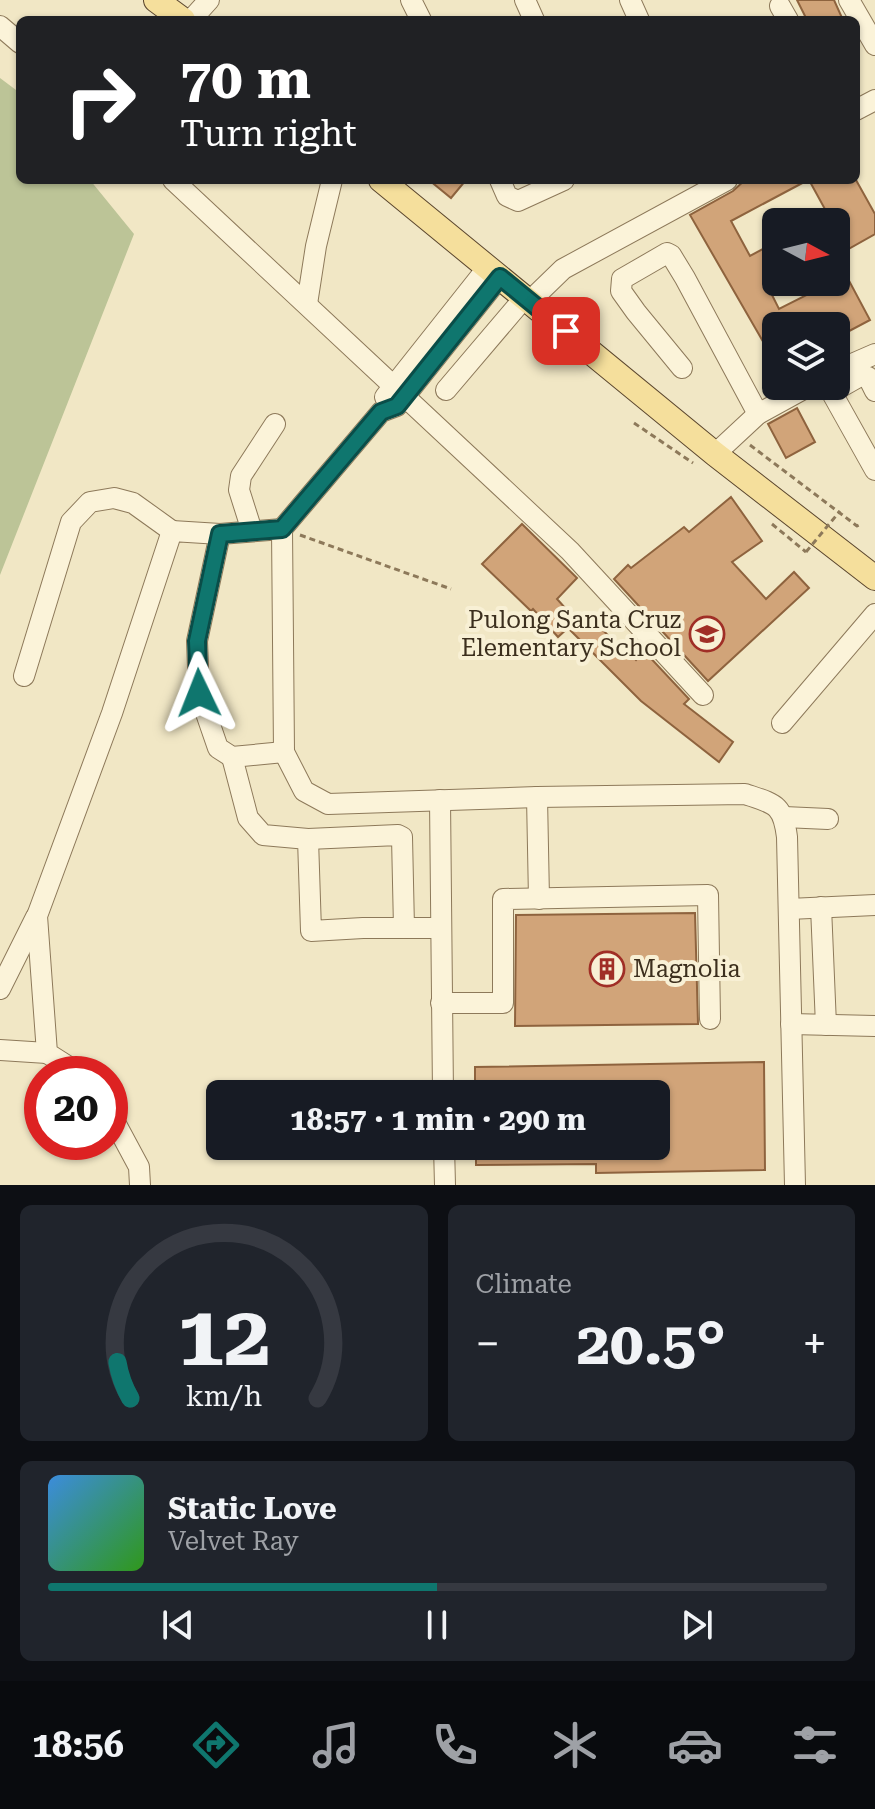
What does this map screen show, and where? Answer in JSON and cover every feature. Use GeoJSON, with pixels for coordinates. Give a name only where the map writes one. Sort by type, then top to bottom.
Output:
{"type":"FeatureCollection","features":[{"type":"Feature","properties":{"kind":"main road"},"geometry":{"type":"LineString","coordinates":[[156,0],[178,16]]}},
{"type":"Feature","properties":{"kind":"main road"},"geometry":{"type":"LineString","coordinates":[[386,184],[715,454],[875,578]]}},
{"type":"Feature","properties":{"kind":"street"},"geometry":{"type":"LineString","coordinates":[[195,16],[209,0]]}},
{"type":"Feature","properties":{"kind":"street"},"geometry":{"type":"LineString","coordinates":[[860,19],[875,45]]}},
{"type":"Feature","properties":{"kind":"street"},"geometry":{"type":"LineString","coordinates":[[0,26],[16,40]]}},
{"type":"Feature","properties":{"kind":"street"},"geometry":{"type":"LineString","coordinates":[[177,184],[570,551],[703,695]]}},
{"type":"Feature","properties":{"kind":"street"},"geometry":{"type":"LineString","coordinates":[[307,304],[316,246],[331,184]]}},
{"type":"Feature","properties":{"kind":"street"},"geometry":{"type":"LineString","coordinates":[[502,184],[507,196],[518,201],[555,184]]}},
{"type":"Feature","properties":{"kind":"street"},"geometry":{"type":"LineString","coordinates":[[446,390],[527,299],[563,269],[720,184]]}},
{"type":"Feature","properties":{"kind":"street"},"geometry":{"type":"LineString","coordinates":[[682,368],[621,291],[622,279],[667,253],[685,278],[758,414]]}},
{"type":"Feature","properties":{"kind":"street"},"geometry":{"type":"LineString","coordinates":[[494,272],[399,391],[397,406],[381,412],[282,529],[284,752],[304,791],[328,804],[745,794],[772,803],[784,817],[795,1185]]}},
{"type":"Feature","properties":{"kind":"street"},"geometry":{"type":"LineString","coordinates":[[850,365],[875,354]]}},
{"type":"Feature","properties":{"kind":"street"},"geometry":{"type":"LineString","coordinates":[[850,380],[862,375],[868,377],[875,391]]}},
{"type":"Feature","properties":{"kind":"street"},"geometry":{"type":"LineString","coordinates":[[715,454],[758,414],[784,400]]}},
{"type":"Feature","properties":{"kind":"street"},"geometry":{"type":"LineString","coordinates":[[836,400],[875,470]]}},
{"type":"Feature","properties":{"kind":"street"},"geometry":{"type":"LineString","coordinates":[[252,531],[239,490],[241,476],[275,424]]}},
{"type":"Feature","properties":{"kind":"street"},"geometry":{"type":"LineString","coordinates":[[24,676],[71,522],[90,502],[114,498],[133,503],[172,531],[220,534],[282,529]]}},
{"type":"Feature","properties":{"kind":"street"},"geometry":{"type":"LineString","coordinates":[[0,989],[37,916],[112,713],[172,531]]}},
{"type":"Feature","properties":{"kind":"street"},"geometry":{"type":"LineString","coordinates":[[220,534],[197,641],[199,693],[218,748],[232,757],[284,752]]}},
{"type":"Feature","properties":{"kind":"street"},"geometry":{"type":"LineString","coordinates":[[782,723],[875,614]]}},
{"type":"Feature","properties":{"kind":"street"},"geometry":{"type":"LineString","coordinates":[[232,757],[248,818],[263,835],[308,839],[402,837],[404,928]]}},
{"type":"Feature","properties":{"kind":"street"},"geometry":{"type":"LineString","coordinates":[[537,797],[539,899]]}},
{"type":"Feature","properties":{"kind":"street"},"geometry":{"type":"LineString","coordinates":[[440,800],[443,1080]]}},
{"type":"Feature","properties":{"kind":"street"},"geometry":{"type":"LineString","coordinates":[[784,817],[828,819]]}},
{"type":"Feature","properties":{"kind":"street"},"geometry":{"type":"LineString","coordinates":[[308,839],[311,931],[441,928]]}},
{"type":"Feature","properties":{"kind":"street"},"geometry":{"type":"LineString","coordinates":[[441,1003],[503,1003],[503,899],[708,895],[710,1019]]}},
{"type":"Feature","properties":{"kind":"street"},"geometry":{"type":"LineString","coordinates":[[789,909],[875,905]]}},
{"type":"Feature","properties":{"kind":"street"},"geometry":{"type":"LineString","coordinates":[[821,907],[826,1025]]}},
{"type":"Feature","properties":{"kind":"street"},"geometry":{"type":"LineString","coordinates":[[37,916],[47,1053]]}},
{"type":"Feature","properties":{"kind":"street"},"geometry":{"type":"LineString","coordinates":[[791,1024],[875,1026]]}},
{"type":"Feature","properties":{"kind":"street"},"geometry":{"type":"LineString","coordinates":[[0,1050],[47,1053],[52,1056]]}},
{"type":"Feature","properties":{"kind":"street"},"geometry":{"type":"LineString","coordinates":[[128,1147],[139,1167],[140,1185]]}},
{"type":"Feature","properties":{"kind":"street"},"geometry":{"type":"LineString","coordinates":[[444,1160],[445,1185]]}},
{"type":"Feature","properties":{"kind":"path"},"geometry":{"type":"LineString","coordinates":[[735,434],[857,526],[859,525],[840,511],[806,552],[792,541]]}},
{"type":"Feature","properties":{"kind":"path"},"geometry":{"type":"LineString","coordinates":[[282,529],[451,589]]}},
{"type":"Feature","properties":{"kind":"green space"},"geometry":{"type":"Polygon","coordinates":[[[0,78],[16,90],[16,184],[93,184],[134,234],[0,575],[0,78]]]}},
{"type":"Feature","properties":{"kind":"building"},"geometry":{"type":"Polygon","coordinates":[[[797,0],[834,0],[841,16],[805,16],[797,0]]]}},
{"type":"Feature","properties":{"kind":"building"},"geometry":{"type":"Polygon","coordinates":[[[434,184],[463,184],[451,198],[434,184]]]}},
{"type":"Feature","properties":{"kind":"building"},"geometry":{"type":"Polygon","coordinates":[[[741,184],[800,184],[731,221],[750,256],[762,250],[762,296],[772,296],[779,309],[805,296],[850,296],[850,282],[870,320],[850,331],[850,312],[762,312],[762,340],[690,215],[741,184]]]}},
{"type":"Feature","properties":{"kind":"building"},"geometry":{"type":"Polygon","coordinates":[[[811,184],[858,184],[875,214],[875,234],[850,248],[850,208],[824,208],[811,184]]]}},
{"type":"Feature","properties":{"kind":"building"},"geometry":{"type":"Polygon","coordinates":[[[797,408],[815,442],[786,458],[768,424],[797,408]]]}},
{"type":"Feature","properties":{"kind":"building","name":"Pulong Santa Cruz Elementary School"},"geometry":{"type":"Polygon","coordinates":[[[731,497],[762,541],[732,562],[766,599],[794,572],[809,588],[708,681],[614,579],[628,565],[631,568],[684,527],[689,532],[731,497]]]}},
{"type":"Feature","properties":{"kind":"building"},"geometry":{"type":"Polygon","coordinates":[[[522,524],[577,578],[557,599],[585,630],[594,621],[627,655],[629,653],[636,660],[644,651],[689,699],[684,704],[733,742],[719,762],[641,701],[568,628],[558,637],[533,609],[531,611],[482,564],[522,524]]]}},
{"type":"Feature","properties":{"kind":"building","name":"Magnolia"},"geometry":{"type":"Polygon","coordinates":[[[695,913],[698,1024],[515,1026],[516,915],[695,913]]]}},
{"type":"Feature","properties":{"kind":"building"},"geometry":{"type":"Polygon","coordinates":[[[764,1062],[765,1170],[596,1173],[596,1164],[476,1165],[476,1160],[670,1160],[670,1080],[475,1080],[475,1067],[764,1062]]]}},
{"type":"Feature","properties":{"kind":"place","name":"Pulong Santa Cruz Elementary School"},"geometry":{"type":"Point","coordinates":[707,634]}},
{"type":"Feature","properties":{"kind":"place","name":"Magnolia"},"geometry":{"type":"Point","coordinates":[607,969]}},
{"type":"Feature","properties":{"kind":"route"},"geometry":{"type":"LineString","coordinates":[[199,693],[197,641],[220,534],[282,529],[381,412],[397,406],[500,277],[566,331]]}}]}
